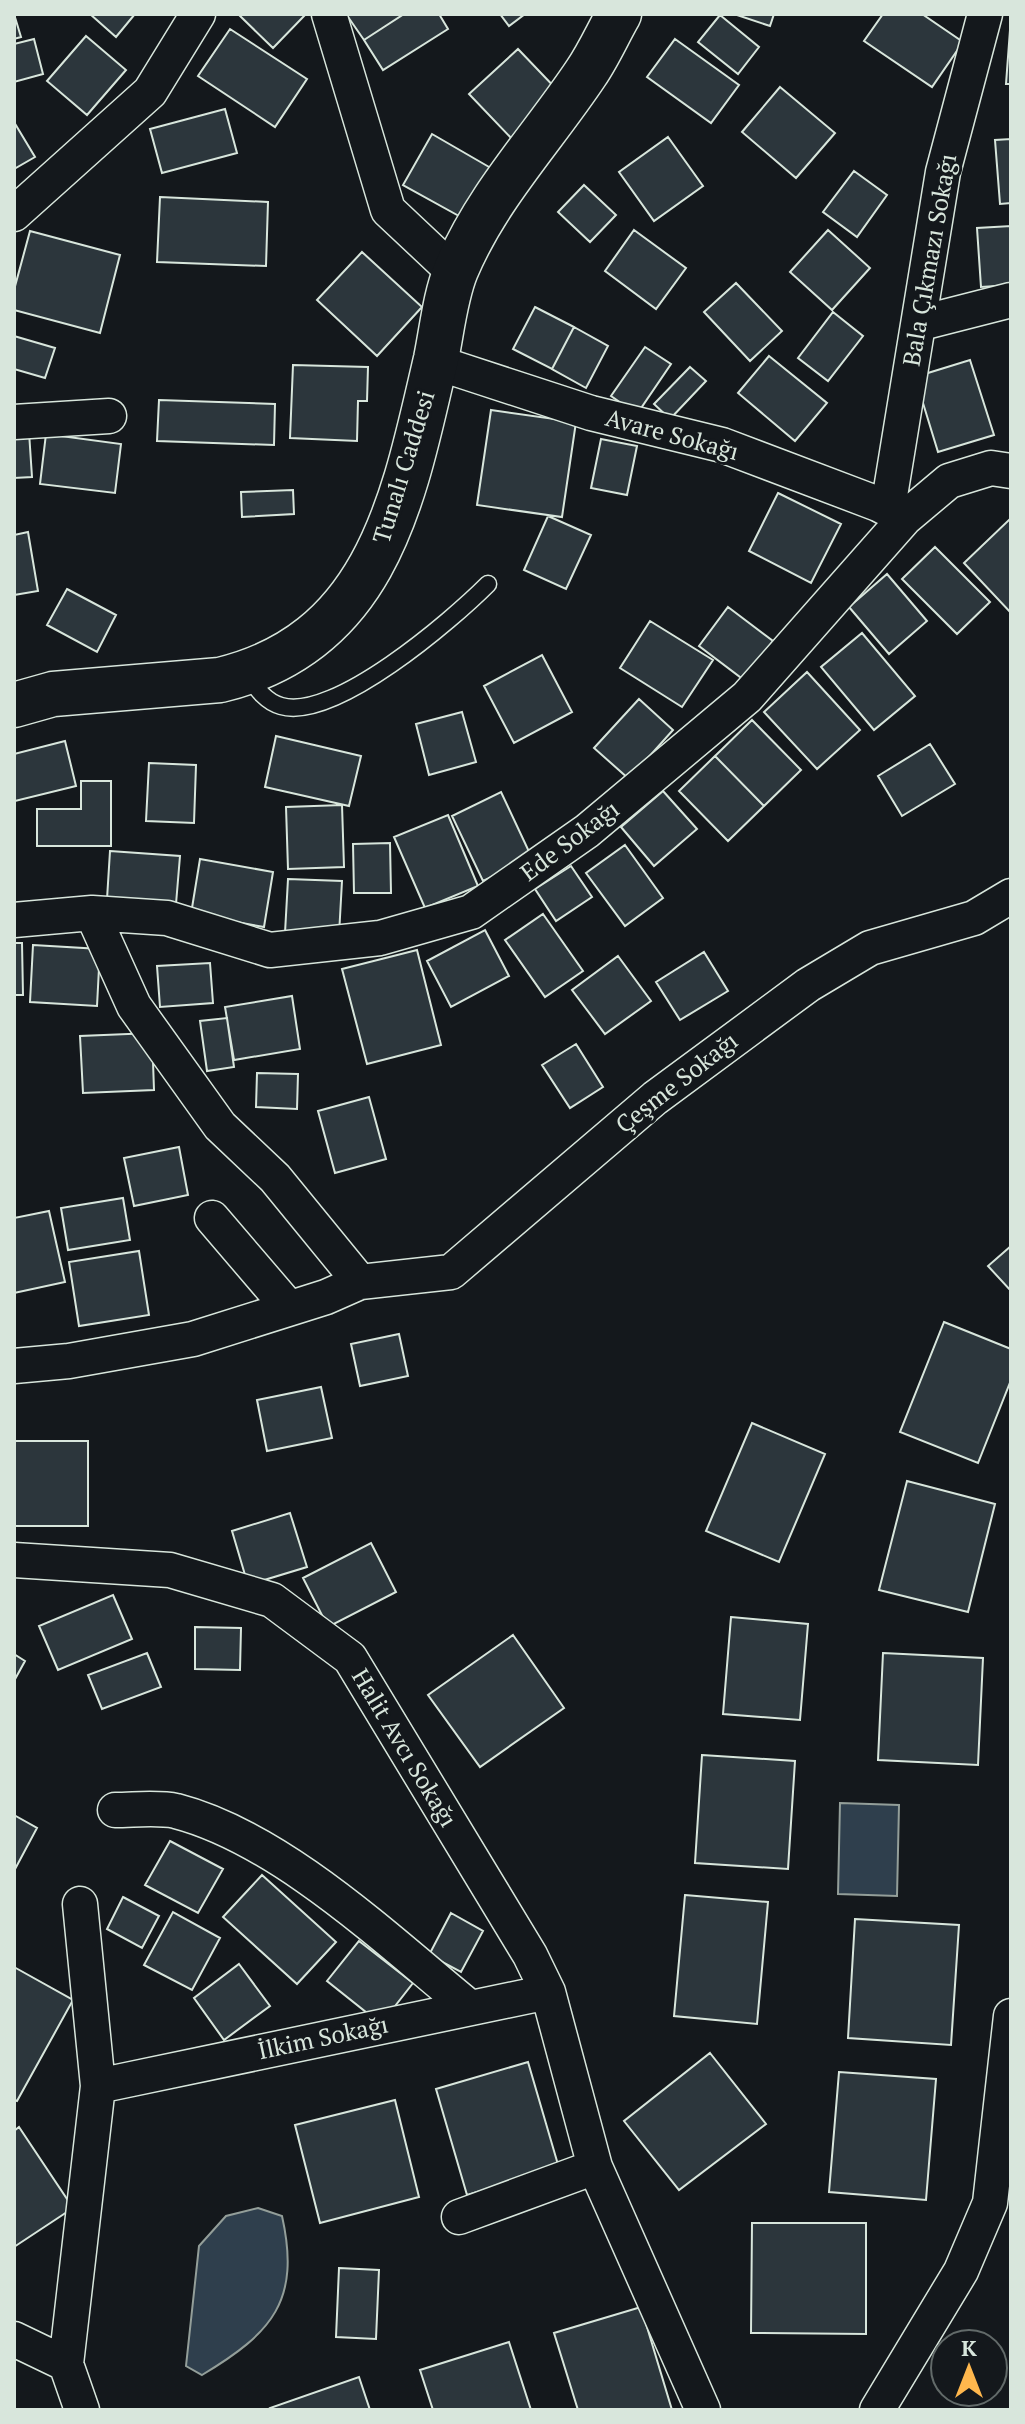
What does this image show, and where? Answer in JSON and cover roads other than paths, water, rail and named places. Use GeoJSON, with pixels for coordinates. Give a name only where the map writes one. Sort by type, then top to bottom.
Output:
{"type":"FeatureCollection","features":[{"type":"Feature","properties":{"kind":"main road","name":"Tunalı Caddesi"},"geometry":{"type":"LineString","coordinates":[[14,705],[53,694],[220,680],[246,673],[296,651],[323,628],[372,568],[392,526],[455,273],[485,210],[587,71],[619,14]]}},
{"type":"Feature","properties":{"kind":"street"},"geometry":{"type":"LineString","coordinates":[[14,214],[150,92],[198,14]]}},
{"type":"Feature","properties":{"kind":"street"},"geometry":{"type":"LineString","coordinates":[[329,14],[388,210],[455,273]]}},
{"type":"Feature","properties":{"kind":"street","name":"Bala Çıkmazı Sokağı"},"geometry":{"type":"LineString","coordinates":[[897,513],[943,172],[985,14]]}},
{"type":"Feature","properties":{"kind":"street"},"geometry":{"type":"LineString","coordinates":[[921,323],[1011,300]]}},
{"type":"Feature","properties":{"kind":"street","name":"Avare Sokağı"},"geometry":{"type":"LineString","coordinates":[[435,362],[591,413],[722,445],[897,513]]}},
{"type":"Feature","properties":{"kind":"street"},"geometry":{"type":"LineString","coordinates":[[14,422],[109,416]]}},
{"type":"Feature","properties":{"kind":"street","name":"Ede Sokağı"},"geometry":{"type":"LineString","coordinates":[[14,920],[92,913],[167,918],[270,950],[380,938],[471,912],[587,831],[747,697],[897,513],[949,481],[991,468],[1011,471]]}},
{"type":"Feature","properties":{"kind":"street","name":"Çeşme Sokağı"},"geometry":{"type":"LineString","coordinates":[[14,1366],[69,1361],[193,1339],[360,1282],[451,1272],[655,1098],[808,985],[870,948],[974,918],[1011,896]]}},
{"type":"Feature","properties":{"kind":"street"},"geometry":{"type":"LineString","coordinates":[[92,913],[134,1006],[220,1126],[275,1178],[360,1282]]}},
{"type":"Feature","properties":{"kind":"street"},"geometry":{"type":"LineString","coordinates":[[212,1218],[289,1308]]}},
{"type":"Feature","properties":{"kind":"street","name":"Halit Avcı Sokağı"},"geometry":{"type":"LineString","coordinates":[[14,1560],[170,1570],[272,1600],[350,1658],[530,1955],[548,1992],[595,2167],[703,2410]]}},
{"type":"Feature","properties":{"kind":"street"},"geometry":{"type":"LineString","coordinates":[[115,1810],[173,1810],[223,1826],[327,1891],[469,2007]]}},
{"type":"Feature","properties":{"kind":"street"},"geometry":{"type":"LineString","coordinates":[[80,1904],[98,2086],[66,2364],[82,2410]]}},
{"type":"Feature","properties":{"kind":"street","name":"İlkim Sokağı"},"geometry":{"type":"LineString","coordinates":[[98,2086],[548,1992]]}},
{"type":"Feature","properties":{"kind":"street"},"geometry":{"type":"LineString","coordinates":[[877,2410],[961,2271],[990,2203],[1011,2016]]}},
{"type":"Feature","properties":{"kind":"street"},"geometry":{"type":"LineString","coordinates":[[459,2217],[595,2167]]}},
{"type":"Feature","properties":{"kind":"street"},"geometry":{"type":"LineString","coordinates":[[14,2339],[66,2364]]}},
{"type":"Feature","properties":{"kind":"lane"},"geometry":{"type":"LineString","coordinates":[[246,673],[259,693],[282,707],[301,708],[321,702],[388,667],[419,645],[488,584]]}},
{"type":"Feature","properties":{"kind":"water"},"geometry":{"type":"Polygon","coordinates":[[[840,1803],[899,1805],[897,1896],[838,1894],[840,1803]]]}},
{"type":"Feature","properties":{"kind":"water"},"geometry":{"type":"Polygon","coordinates":[[[258,2208],[282,2216],[287,2246],[283,2293],[263,2329],[226,2360],[202,2375],[186,2366],[199,2246],[226,2216],[258,2208]]]}}]}
